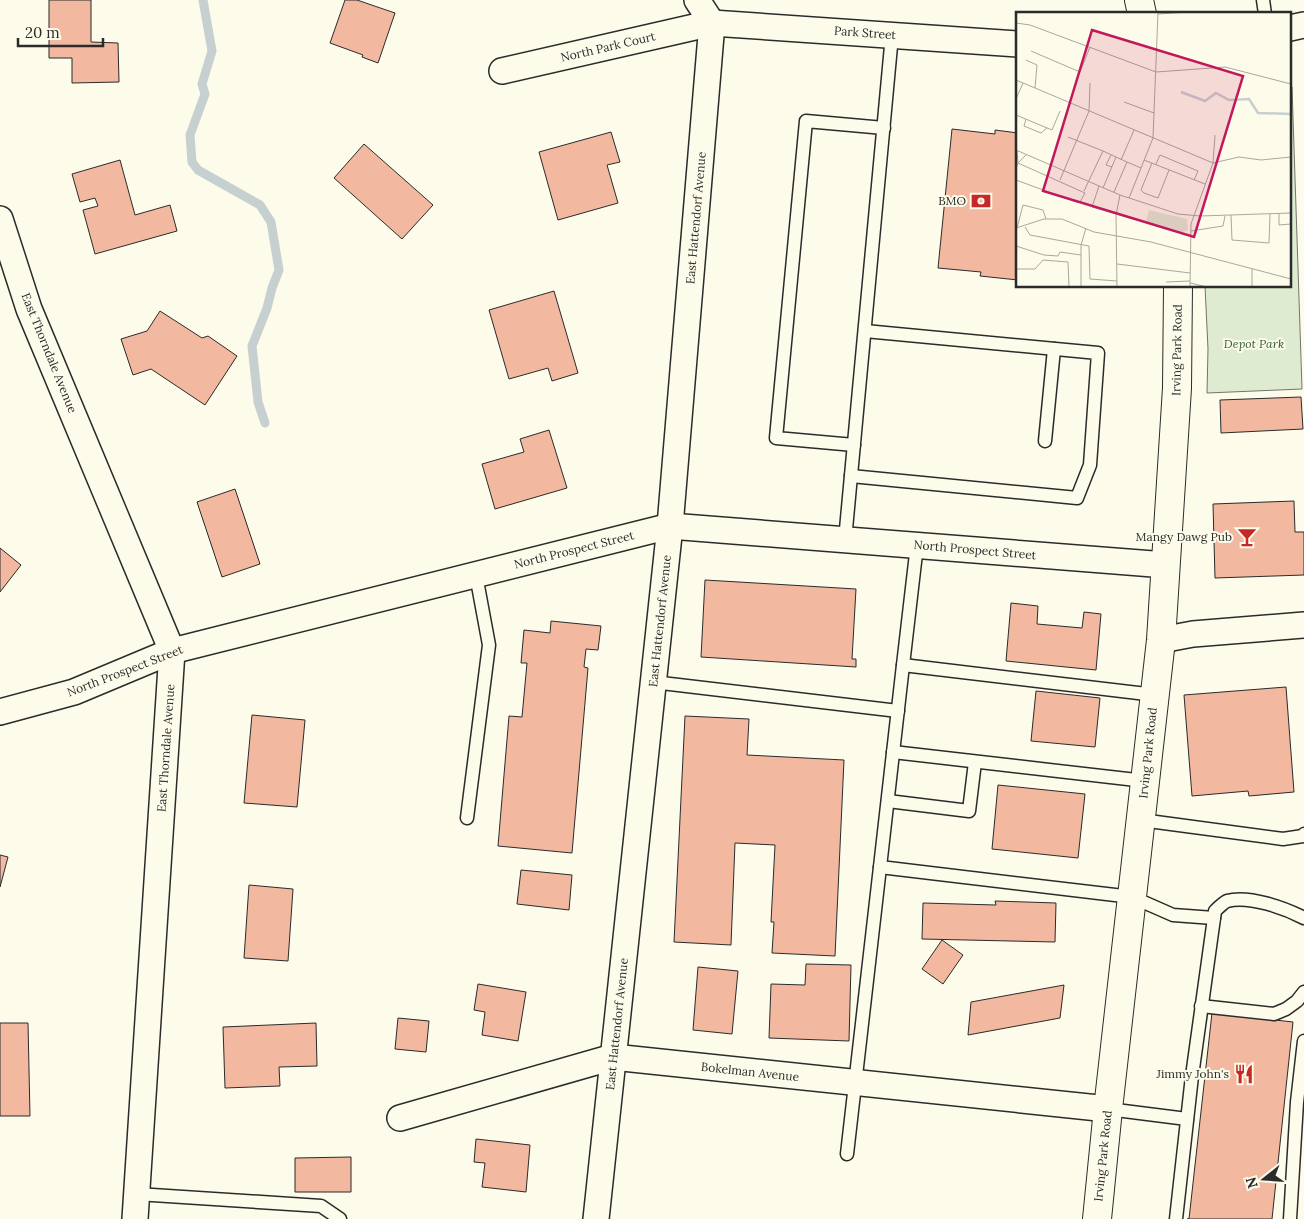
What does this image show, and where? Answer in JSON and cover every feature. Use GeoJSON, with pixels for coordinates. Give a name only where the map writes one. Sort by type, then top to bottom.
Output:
{"type":"FeatureCollection","features":[{"type":"Feature","properties":{"kind":"main road","name":"Irving Park Road"},"geometry":{"type":"LineString","coordinates":[[1097,1219],[1161,640],[1177,388],[1178,288]]}},
{"type":"Feature","properties":{"kind":"street"},"geometry":{"type":"LineString","coordinates":[[697,0],[712,22]]}},
{"type":"Feature","properties":{"kind":"street","name":"Park Street"},"geometry":{"type":"LineString","coordinates":[[712,22],[1016,44]]}},
{"type":"Feature","properties":{"kind":"street","name":"North Park Court"},"geometry":{"type":"LineString","coordinates":[[502,71],[712,22]]}},
{"type":"Feature","properties":{"kind":"street","name":"East Hattendorf Avenue"},"geometry":{"type":"LineString","coordinates":[[596,1219],[670,526],[712,22]]}},
{"type":"Feature","properties":{"kind":"street","name":"East Thorndale Avenue"},"geometry":{"type":"LineString","coordinates":[[0,219],[29,308],[172,651],[135,1219]]}},
{"type":"Feature","properties":{"kind":"street","name":"North Prospect Street"},"geometry":{"type":"LineString","coordinates":[[0,712],[74,692],[172,651],[670,526],[1166,566]]}},
{"type":"Feature","properties":{"kind":"street"},"geometry":{"type":"LineString","coordinates":[[1161,640],[1193,634],[1304,625]]}},
{"type":"Feature","properties":{"kind":"street","name":"Bokelman Avenue"},"geometry":{"type":"LineString","coordinates":[[400,1118],[613,1057],[1108,1110]]}},
{"type":"Feature","properties":{"kind":"lane"},"geometry":{"type":"LineString","coordinates":[[845,540],[892,35]]}},
{"type":"Feature","properties":{"kind":"lane"},"geometry":{"type":"LineString","coordinates":[[854,445],[776,438],[806,121],[884,128]]}},
{"type":"Feature","properties":{"kind":"lane"},"geometry":{"type":"LineString","coordinates":[[851,476],[1077,498],[1090,465],[1098,354],[865,331]]}},
{"type":"Feature","properties":{"kind":"lane"},"geometry":{"type":"LineString","coordinates":[[1045,441],[1054,349]]}},
{"type":"Feature","properties":{"kind":"lane"},"geometry":{"type":"LineString","coordinates":[[847,1154],[917,546]]}},
{"type":"Feature","properties":{"kind":"lane"},"geometry":{"type":"LineString","coordinates":[[467,818],[490,645],[476,575]]}},
{"type":"Feature","properties":{"kind":"lane"},"geometry":{"type":"LineString","coordinates":[[903,666],[1155,695]]}},
{"type":"Feature","properties":{"kind":"lane"},"geometry":{"type":"LineString","coordinates":[[653,682],[898,710]]}},
{"type":"Feature","properties":{"kind":"lane"},"geometry":{"type":"LineString","coordinates":[[893,752],[1145,782]]}},
{"type":"Feature","properties":{"kind":"lane"},"geometry":{"type":"LineString","coordinates":[[888,801],[969,810],[975,762]]}},
{"type":"Feature","properties":{"kind":"lane"},"geometry":{"type":"LineString","coordinates":[[1141,820],[1283,839],[1303,836],[1304,834]]}},
{"type":"Feature","properties":{"kind":"lane"},"geometry":{"type":"LineString","coordinates":[[880,867],[1132,896],[1173,915],[1214,918]]}},
{"type":"Feature","properties":{"kind":"lane"},"geometry":{"type":"LineString","coordinates":[[1176,1219],[1214,911],[1226,901],[1250,900],[1288,910],[1304,918]]}},
{"type":"Feature","properties":{"kind":"lane"},"geometry":{"type":"LineString","coordinates":[[1202,1006],[1274,1014],[1286,1009],[1297,1001],[1304,992]]}},
{"type":"Feature","properties":{"kind":"lane"},"geometry":{"type":"LineString","coordinates":[[1290,1219],[1304,1041]]}},
{"type":"Feature","properties":{"kind":"lane"},"geometry":{"type":"LineString","coordinates":[[1108,1110],[1187,1119]]}},
{"type":"Feature","properties":{"kind":"lane"},"geometry":{"type":"LineString","coordinates":[[137,1194],[321,1206],[340,1219]]}},
{"type":"Feature","properties":{"kind":"green space","name":"Depot Park"},"geometry":{"type":"Polygon","coordinates":[[[1292,87],[1302,389],[1207,393],[1208,349],[1205,288],[1292,288],[1292,87]]]}},
{"type":"Feature","properties":{"kind":"building"},"geometry":{"type":"Polygon","coordinates":[[[49,0],[91,0],[91,42],[118,43],[119,82],[72,83],[72,58],[49,58],[49,0]]]}},
{"type":"Feature","properties":{"kind":"building"},"geometry":{"type":"Polygon","coordinates":[[[345,0],[357,0],[395,13],[378,63],[362,57],[363,55],[330,43],[345,0]]]}},
{"type":"Feature","properties":{"kind":"building","name":"BMO"},"geometry":{"type":"Polygon","coordinates":[[[952,129],[995,134],[995,130],[1016,133],[1016,280],[980,276],[981,272],[938,268],[952,129]]]}},
{"type":"Feature","properties":{"kind":"building"},"geometry":{"type":"Polygon","coordinates":[[[611,132],[620,162],[607,165],[618,203],[558,220],[539,152],[611,132]]]}},
{"type":"Feature","properties":{"kind":"building"},"geometry":{"type":"Polygon","coordinates":[[[364,144],[433,205],[402,239],[334,178],[364,144]]]}},
{"type":"Feature","properties":{"kind":"building"},"geometry":{"type":"Polygon","coordinates":[[[120,160],[135,215],[170,205],[177,231],[95,254],[83,210],[98,206],[95,198],[80,202],[72,174],[120,160]]]}},
{"type":"Feature","properties":{"kind":"building"},"geometry":{"type":"Polygon","coordinates":[[[554,291],[578,373],[552,381],[548,368],[509,379],[489,310],[554,291]]]}},
{"type":"Feature","properties":{"kind":"building"},"geometry":{"type":"Polygon","coordinates":[[[160,311],[202,338],[208,336],[237,356],[205,405],[151,369],[133,375],[121,339],[147,331],[160,311]]]}},
{"type":"Feature","properties":{"kind":"building"},"geometry":{"type":"Polygon","coordinates":[[[1301,397],[1303,429],[1221,433],[1220,400],[1301,397]]]}},
{"type":"Feature","properties":{"kind":"building"},"geometry":{"type":"Polygon","coordinates":[[[549,430],[567,488],[495,509],[482,464],[524,452],[520,439],[549,430]]]}},
{"type":"Feature","properties":{"kind":"building"},"geometry":{"type":"Polygon","coordinates":[[[235,489],[260,564],[222,577],[197,502],[235,489]]]}},
{"type":"Feature","properties":{"kind":"building"},"geometry":{"type":"Polygon","coordinates":[[[1294,501],[1295,532],[1304,532],[1304,575],[1215,578],[1213,504],[1294,501]]]}},
{"type":"Feature","properties":{"kind":"building"},"geometry":{"type":"Polygon","coordinates":[[[0,548],[21,565],[0,592],[0,548]]]}},
{"type":"Feature","properties":{"kind":"building"},"geometry":{"type":"Polygon","coordinates":[[[705,580],[856,589],[852,659],[856,659],[856,667],[701,657],[705,580]]]}},
{"type":"Feature","properties":{"kind":"building"},"geometry":{"type":"Polygon","coordinates":[[[1011,603],[1038,606],[1037,624],[1082,628],[1084,612],[1101,614],[1096,670],[1006,661],[1011,603]]]}},
{"type":"Feature","properties":{"kind":"building"},"geometry":{"type":"Polygon","coordinates":[[[551,621],[601,626],[598,650],[586,649],[584,667],[588,668],[572,853],[498,846],[509,716],[522,717],[527,663],[521,663],[524,630],[550,633],[551,621]]]}},
{"type":"Feature","properties":{"kind":"building"},"geometry":{"type":"Polygon","coordinates":[[[1286,687],[1294,792],[1249,796],[1248,791],[1192,796],[1184,695],[1286,687]]]}},
{"type":"Feature","properties":{"kind":"building"},"geometry":{"type":"Polygon","coordinates":[[[1036,691],[1100,698],[1095,747],[1031,741],[1036,691]]]}},
{"type":"Feature","properties":{"kind":"building"},"geometry":{"type":"Polygon","coordinates":[[[252,715],[305,720],[297,807],[244,803],[252,715]]]}},
{"type":"Feature","properties":{"kind":"building"},"geometry":{"type":"Polygon","coordinates":[[[685,716],[749,719],[747,755],[844,760],[835,956],[772,953],[774,922],[771,922],[775,845],[735,843],[731,945],[674,942],[685,716]]]}},
{"type":"Feature","properties":{"kind":"building"},"geometry":{"type":"Polygon","coordinates":[[[998,785],[1085,794],[1078,858],[992,849],[998,785]]]}},
{"type":"Feature","properties":{"kind":"building"},"geometry":{"type":"Polygon","coordinates":[[[0,855],[8,857],[0,887],[0,855]]]}},
{"type":"Feature","properties":{"kind":"building"},"geometry":{"type":"Polygon","coordinates":[[[521,870],[572,875],[569,910],[517,904],[521,870]]]}},
{"type":"Feature","properties":{"kind":"building"},"geometry":{"type":"Polygon","coordinates":[[[249,885],[293,889],[288,961],[244,958],[249,885]]]}},
{"type":"Feature","properties":{"kind":"building"},"geometry":{"type":"Polygon","coordinates":[[[995,901],[1056,903],[1055,942],[922,939],[923,903],[996,905],[995,901]]]}},
{"type":"Feature","properties":{"kind":"building"},"geometry":{"type":"Polygon","coordinates":[[[942,940],[963,955],[943,984],[922,969],[942,940]]]}},
{"type":"Feature","properties":{"kind":"building"},"geometry":{"type":"Polygon","coordinates":[[[806,964],[851,965],[849,1041],[769,1038],[771,984],[805,985],[806,964]]]}},
{"type":"Feature","properties":{"kind":"building"},"geometry":{"type":"Polygon","coordinates":[[[698,967],[738,971],[732,1034],[693,1030],[698,967]]]}},
{"type":"Feature","properties":{"kind":"building"},"geometry":{"type":"Polygon","coordinates":[[[478,984],[526,992],[518,1041],[482,1035],[485,1012],[474,1010],[478,984]]]}},
{"type":"Feature","properties":{"kind":"building"},"geometry":{"type":"Polygon","coordinates":[[[1064,985],[1060,1018],[968,1035],[971,1002],[1064,985]]]}},
{"type":"Feature","properties":{"kind":"building"},"geometry":{"type":"Polygon","coordinates":[[[1212,1013],[1293,1022],[1272,1219],[1189,1219],[1212,1013]]]}},
{"type":"Feature","properties":{"kind":"building"},"geometry":{"type":"Polygon","coordinates":[[[398,1018],[429,1021],[426,1052],[395,1049],[398,1018]]]}},
{"type":"Feature","properties":{"kind":"building"},"geometry":{"type":"Polygon","coordinates":[[[0,1023],[28,1023],[30,1116],[0,1116],[0,1023]]]}},
{"type":"Feature","properties":{"kind":"building"},"geometry":{"type":"Polygon","coordinates":[[[316,1023],[317,1066],[279,1067],[280,1086],[225,1088],[223,1027],[316,1023]]]}},
{"type":"Feature","properties":{"kind":"building"},"geometry":{"type":"Polygon","coordinates":[[[476,1139],[530,1145],[526,1192],[482,1187],[485,1163],[474,1162],[476,1139]]]}},
{"type":"Feature","properties":{"kind":"building"},"geometry":{"type":"Polygon","coordinates":[[[351,1157],[351,1192],[295,1192],[295,1158],[351,1157]]]}},
{"type":"Feature","properties":{"kind":"waterway"},"geometry":{"type":"LineString","coordinates":[[203,0],[212,51],[202,84],[205,94],[190,135],[192,162],[198,170],[260,205],[271,222],[279,270],[252,346],[258,402],[265,423]]}},
{"type":"Feature","properties":{"kind":"place","name":"BMO"},"geometry":{"type":"Point","coordinates":[981,201]}},
{"type":"Feature","properties":{"kind":"place","name":"Mangy Dawg Pub"},"geometry":{"type":"Point","coordinates":[1247,537]}},
{"type":"Feature","properties":{"kind":"place","name":"Jimmy John's"},"geometry":{"type":"Point","coordinates":[1244,1074]}}]}
